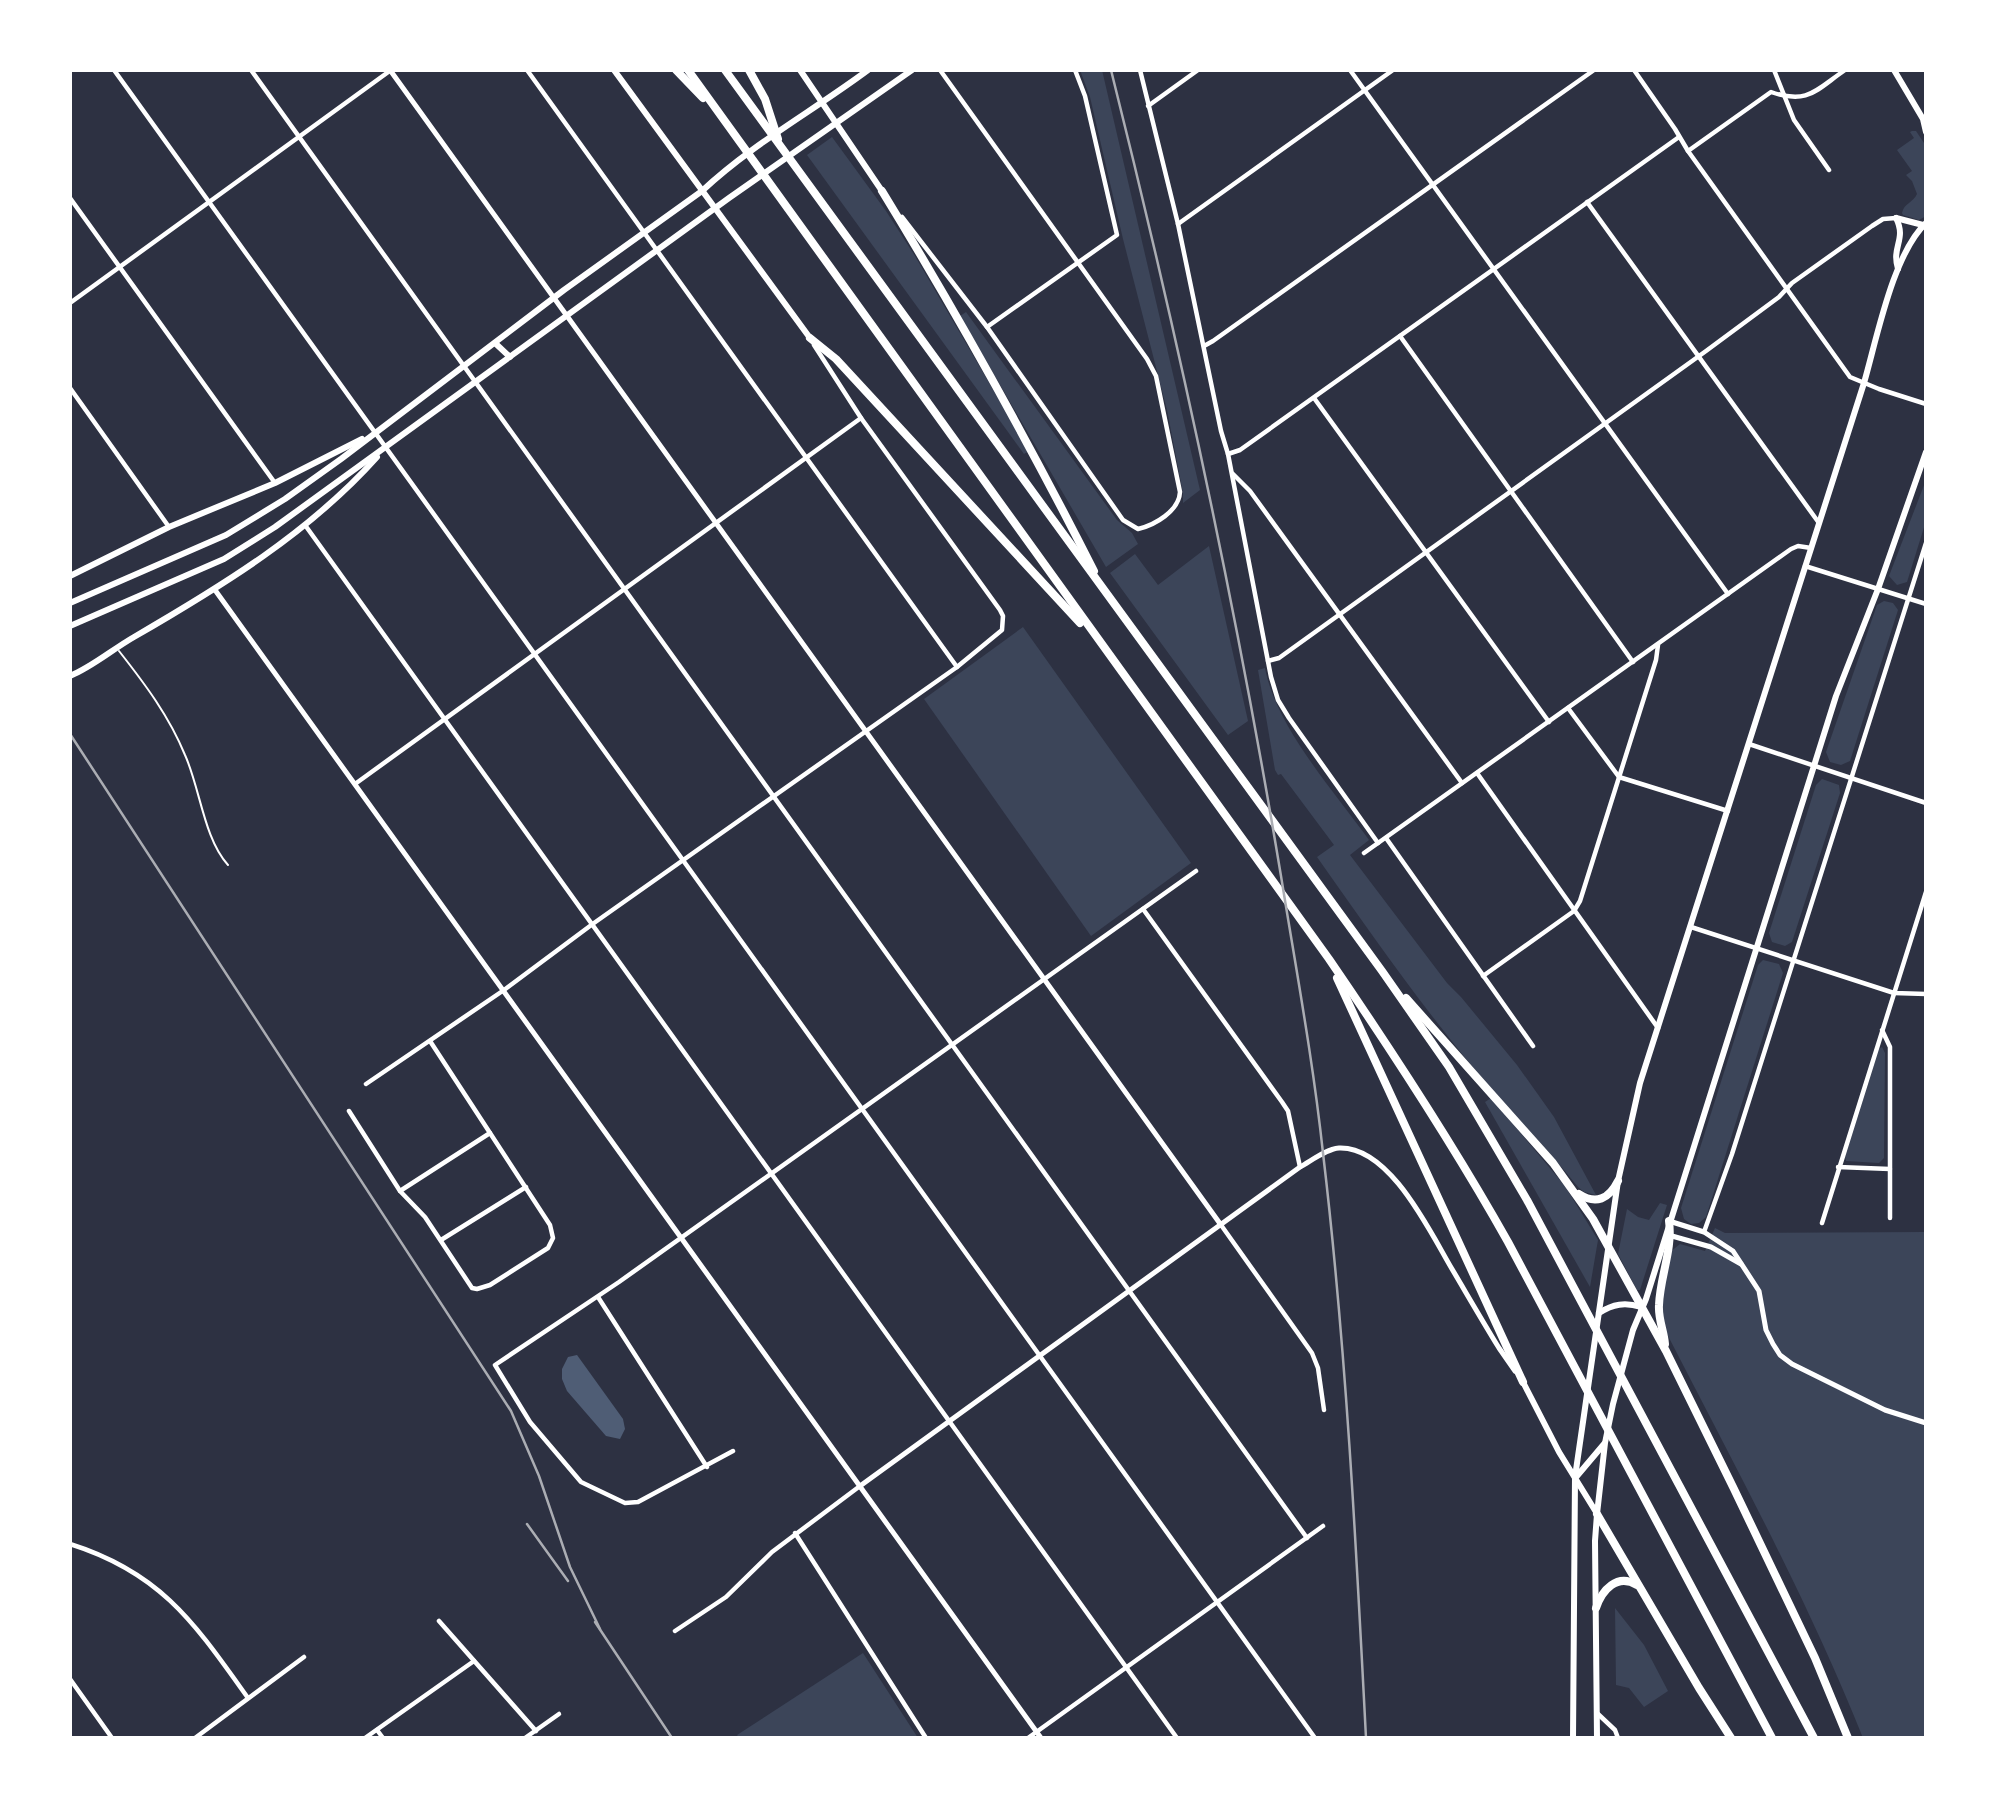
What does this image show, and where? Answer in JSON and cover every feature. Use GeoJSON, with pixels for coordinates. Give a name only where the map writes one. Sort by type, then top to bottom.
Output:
{"type":"FeatureCollection","features":[{"type":"Feature","properties":{"kind":"highway"},"geometry":{"type":"LineString","coordinates":[[676,70],[725,121]]}},
{"type":"Feature","properties":{"kind":"highway"},"geometry":{"type":"LineString","coordinates":[[688,70],[1329,959],[1409,1076],[1470,1174],[1646,1497],[1773,1738]]}},
{"type":"Feature","properties":{"kind":"highway"},"geometry":{"type":"LineString","coordinates":[[725,70],[1382,971],[1449,1068],[1527,1200],[1814,1738]]}},
{"type":"Feature","properties":{"kind":"highway"},"geometry":{"type":"LineString","coordinates":[[749,70],[765,99],[781,149]]}},
{"type":"Feature","properties":{"kind":"highway"},"geometry":{"type":"LineString","coordinates":[[882,191],[930,270],[1041,468],[1104,592]]}},
{"type":"Feature","properties":{"kind":"highway"},"geometry":{"type":"LineString","coordinates":[[810,338],[836,359],[1103,648]]}},
{"type":"Feature","properties":{"kind":"highway"},"geometry":{"type":"LineString","coordinates":[[1329,959],[1523,1382]]}},
{"type":"Feature","properties":{"kind":"highway"},"geometry":{"type":"LineString","coordinates":[[1382,971],[1553,1163],[1608,1244],[1666,1351],[1815,1658],[1849,1738]]}},
{"type":"Feature","properties":{"kind":"highway"},"geometry":{"type":"LineString","coordinates":[[1575,1192],[1586,1199],[1597,1200],[1612,1192],[1618,1181]]}},
{"type":"Feature","properties":{"kind":"highway"},"geometry":{"type":"LineString","coordinates":[[1666,1351],[1659,1304],[1661,1279],[1672,1236],[1670,1221]]}},
{"type":"Feature","properties":{"kind":"highway"},"geometry":{"type":"LineString","coordinates":[[1597,1514],[1731,1738]]}},
{"type":"Feature","properties":{"kind":"highway"},"geometry":{"type":"LineString","coordinates":[[1596,1608],[1606,1588],[1616,1582],[1629,1581],[1642,1590]]}},
{"type":"Feature","properties":{"kind":"main road"},"geometry":{"type":"LineString","coordinates":[[614,70],[810,338]]}},
{"type":"Feature","properties":{"kind":"main road"},"geometry":{"type":"LineString","coordinates":[[800,70],[882,191]]}},
{"type":"Feature","properties":{"kind":"main road"},"geometry":{"type":"LineString","coordinates":[[70,603],[226,535],[285,499],[466,366],[553,298],[702,191],[715,178],[868,70]]}},
{"type":"Feature","properties":{"kind":"main road"},"geometry":{"type":"LineString","coordinates":[[70,626],[232,554],[275,527],[822,131],[838,123],[912,70]]}},
{"type":"Feature","properties":{"kind":"main road"},"geometry":{"type":"LineString","coordinates":[[1894,70],[1924,120],[1926,132]]}},
{"type":"Feature","properties":{"kind":"main road"},"geometry":{"type":"LineString","coordinates":[[1573,1738],[1578,1455],[1618,1181],[1633,1109],[1898,269],[1908,244],[1925,224],[1896,218]]}},
{"type":"Feature","properties":{"kind":"main road"},"geometry":{"type":"LineString","coordinates":[[1896,218],[1902,233],[1894,257],[1898,269]]}},
{"type":"Feature","properties":{"kind":"main road"},"geometry":{"type":"LineString","coordinates":[[495,343],[510,357]]}},
{"type":"Feature","properties":{"kind":"main road"},"geometry":{"type":"LineString","coordinates":[[70,576],[169,527],[275,483],[376,432]]}},
{"type":"Feature","properties":{"kind":"main road"},"geometry":{"type":"LineString","coordinates":[[70,676],[215,590],[305,525],[354,483],[386,447]]}},
{"type":"Feature","properties":{"kind":"main road"},"geometry":{"type":"LineString","coordinates":[[1597,1738],[1597,1514],[1605,1443],[1613,1404],[1633,1330],[1646,1299],[1836,696],[1878,589],[1926,452]]}},
{"type":"Feature","properties":{"kind":"main road"},"geometry":{"type":"LineString","coordinates":[[1599,1313],[1622,1304],[1641,1307]]}},
{"type":"Feature","properties":{"kind":"main road"},"geometry":{"type":"LineString","coordinates":[[1523,1382],[1559,1452],[1597,1514]]}},
{"type":"Feature","properties":{"kind":"main road"},"geometry":{"type":"LineString","coordinates":[[1576,1477],[1605,1443]]}},
{"type":"Feature","properties":{"kind":"street"},"geometry":{"type":"LineString","coordinates":[[114,70],[1315,1738]]}},
{"type":"Feature","properties":{"kind":"street"},"geometry":{"type":"LineString","coordinates":[[251,70],[1307,1538]]}},
{"type":"Feature","properties":{"kind":"street"},"geometry":{"type":"LineString","coordinates":[[70,303],[390,70],[1312,1353],[1318,1368],[1324,1410]]}},
{"type":"Feature","properties":{"kind":"street"},"geometry":{"type":"LineString","coordinates":[[527,70],[957,667]]}},
{"type":"Feature","properties":{"kind":"street"},"geometry":{"type":"LineString","coordinates":[[882,191],[987,327],[1123,520],[1138,529],[1151,526],[1173,509],[1180,499],[1180,492],[1156,376],[1136,342],[940,70]]}},
{"type":"Feature","properties":{"kind":"street"},"geometry":{"type":"LineString","coordinates":[[987,327],[1117,235],[1085,96],[1075,70]]}},
{"type":"Feature","properties":{"kind":"street"},"geometry":{"type":"LineString","coordinates":[[1139,70],[1178,224],[1228,454],[1271,677],[1278,699],[1289,718],[1378,843]]}},
{"type":"Feature","properties":{"kind":"street"},"geometry":{"type":"LineString","coordinates":[[1149,106],[1198,70]]}},
{"type":"Feature","properties":{"kind":"street"},"geometry":{"type":"LineString","coordinates":[[1350,70],[1728,594]]}},
{"type":"Feature","properties":{"kind":"street"},"geometry":{"type":"LineString","coordinates":[[1178,224],[1393,70]]}},
{"type":"Feature","properties":{"kind":"street"},"geometry":{"type":"LineString","coordinates":[[1204,346],[1594,70]]}},
{"type":"Feature","properties":{"kind":"street"},"geometry":{"type":"LineString","coordinates":[[1634,70],[1688,151],[1850,377],[1926,404]]}},
{"type":"Feature","properties":{"kind":"street"},"geometry":{"type":"LineString","coordinates":[[1774,70],[1794,120],[1829,170]]}},
{"type":"Feature","properties":{"kind":"street"},"geometry":{"type":"LineString","coordinates":[[1688,151],[1771,92],[1784,96],[1807,97],[1845,70]]}},
{"type":"Feature","properties":{"kind":"street"},"geometry":{"type":"LineString","coordinates":[[1228,454],[1240,450],[1314,398],[1679,137]]}},
{"type":"Feature","properties":{"kind":"street"},"geometry":{"type":"LineString","coordinates":[[70,198],[275,483]]}},
{"type":"Feature","properties":{"kind":"street"},"geometry":{"type":"LineString","coordinates":[[1587,202],[1819,523]]}},
{"type":"Feature","properties":{"kind":"street"},"geometry":{"type":"LineString","coordinates":[[1268,661],[1279,658],[1340,615],[1699,356],[1779,298],[1792,282],[1883,219],[1896,218]]}},
{"type":"Feature","properties":{"kind":"street"},"geometry":{"type":"LineString","coordinates":[[1400,336],[1633,662]]}},
{"type":"Feature","properties":{"kind":"street"},"geometry":{"type":"LineString","coordinates":[[366,1084],[504,990],[594,923],[957,667],[996,636],[1003,626],[1000,610],[861,418],[810,338]]}},
{"type":"Feature","properties":{"kind":"street"},"geometry":{"type":"LineString","coordinates":[[70,388],[169,527]]}},
{"type":"Feature","properties":{"kind":"street"},"geometry":{"type":"LineString","coordinates":[[1314,398],[1549,722]]}},
{"type":"Feature","properties":{"kind":"street"},"geometry":{"type":"LineString","coordinates":[[355,784],[861,418]]}},
{"type":"Feature","properties":{"kind":"street"},"geometry":{"type":"LineString","coordinates":[[1232,474],[1250,491],[1462,783]]}},
{"type":"Feature","properties":{"kind":"street"},"geometry":{"type":"LineString","coordinates":[[305,525],[594,923],[1177,1738]]}},
{"type":"Feature","properties":{"kind":"street"},"geometry":{"type":"LineString","coordinates":[[1704,1232],[1732,1154],[1926,543]]}},
{"type":"Feature","properties":{"kind":"street"},"geometry":{"type":"LineString","coordinates":[[1364,853],[1791,550],[1798,546],[1811,548]]}},
{"type":"Feature","properties":{"kind":"street"},"geometry":{"type":"LineString","coordinates":[[1805,566],[1926,604]]}},
{"type":"Feature","properties":{"kind":"street"},"geometry":{"type":"LineString","coordinates":[[215,590],[1041,1738]]}},
{"type":"Feature","properties":{"kind":"street"},"geometry":{"type":"LineString","coordinates":[[1483,976],[1574,911],[1580,901],[1656,660],[1658,644]]}},
{"type":"Feature","properties":{"kind":"street"},"geometry":{"type":"LineString","coordinates":[[1568,708],[1619,777],[1728,811]]}},
{"type":"Feature","properties":{"kind":"street"},"geometry":{"type":"LineString","coordinates":[[1749,744],[1926,803]]}},
{"type":"Feature","properties":{"kind":"street"},"geometry":{"type":"LineString","coordinates":[[1477,773],[1658,1028]]}},
{"type":"Feature","properties":{"kind":"street"},"geometry":{"type":"LineString","coordinates":[[1386,838],[1533,1046]]}},
{"type":"Feature","properties":{"kind":"street"},"geometry":{"type":"LineString","coordinates":[[733,1451],[632,1504],[589,1488],[572,1472],[530,1422],[495,1365],[682,1238],[1196,872]]}},
{"type":"Feature","properties":{"kind":"street"},"geometry":{"type":"LineString","coordinates":[[1822,1223],[1926,892]]}},
{"type":"Feature","properties":{"kind":"street"},"geometry":{"type":"LineString","coordinates":[[1143,909],[1282,1102],[1287,1111],[1300,1167]]}},
{"type":"Feature","properties":{"kind":"street"},"geometry":{"type":"LineString","coordinates":[[1691,928],[1894,993],[1926,994]]}},
{"type":"Feature","properties":{"kind":"street"},"geometry":{"type":"LineString","coordinates":[[1882,1030],[1890,1047],[1890,1218]]}},
{"type":"Feature","properties":{"kind":"street"},"geometry":{"type":"LineString","coordinates":[[349,1111],[400,1191],[425,1217],[468,1283],[477,1289],[490,1285],[548,1248],[553,1238],[550,1225],[430,1041]]}},
{"type":"Feature","properties":{"kind":"street"},"geometry":{"type":"LineString","coordinates":[[400,1191],[490,1133]]}},
{"type":"Feature","properties":{"kind":"street"},"geometry":{"type":"LineString","coordinates":[[675,1631],[726,1597],[795,1533],[1300,1167],[1329,1150],[1338,1148],[1356,1152],[1378,1164],[1393,1178],[1416,1208],[1499,1348],[1523,1382]]}},
{"type":"Feature","properties":{"kind":"street"},"geometry":{"type":"LineString","coordinates":[[1838,1167],[1890,1169]]}},
{"type":"Feature","properties":{"kind":"street"},"geometry":{"type":"LineString","coordinates":[[441,1240],[526,1187]]}},
{"type":"Feature","properties":{"kind":"street"},"geometry":{"type":"LineString","coordinates":[[1670,1221],[1704,1232],[1733,1251],[1759,1291],[1766,1330],[1780,1355],[1792,1364],[1876,1406],[1926,1423]]}},
{"type":"Feature","properties":{"kind":"street"},"geometry":{"type":"LineString","coordinates":[[1672,1236],[1711,1247],[1741,1264]]}},
{"type":"Feature","properties":{"kind":"street"},"geometry":{"type":"LineString","coordinates":[[598,1297],[707,1467]]}},
{"type":"Feature","properties":{"kind":"street"},"geometry":{"type":"LineString","coordinates":[[1028,1738],[1323,1526]]}},
{"type":"Feature","properties":{"kind":"street"},"geometry":{"type":"LineString","coordinates":[[795,1533],[926,1738]]}},
{"type":"Feature","properties":{"kind":"street"},"geometry":{"type":"LineString","coordinates":[[70,1544],[92,1551],[138,1574],[175,1603],[204,1637],[248,1698]]}},
{"type":"Feature","properties":{"kind":"street"},"geometry":{"type":"LineString","coordinates":[[439,1621],[536,1731]]}},
{"type":"Feature","properties":{"kind":"street"},"geometry":{"type":"LineString","coordinates":[[195,1738],[304,1657]]}},
{"type":"Feature","properties":{"kind":"street"},"geometry":{"type":"LineString","coordinates":[[365,1738],[474,1661]]}},
{"type":"Feature","properties":{"kind":"street"},"geometry":{"type":"LineString","coordinates":[[70,1679],[112,1738]]}},
{"type":"Feature","properties":{"kind":"street"},"geometry":{"type":"LineString","coordinates":[[525,1738],[558,1714]]}},
{"type":"Feature","properties":{"kind":"street"},"geometry":{"type":"LineString","coordinates":[[1598,1714],[1615,1730],[1618,1738]]}},
{"type":"Feature","properties":{"kind":"street"},"geometry":{"type":"LineString","coordinates":[[377,1730],[383,1738]]}},
{"type":"Feature","properties":{"kind":"lane"},"geometry":{"type":"LineString","coordinates":[[116,647],[156,699],[173,728],[196,783],[214,845],[228,865]]}},
{"type":"Feature","properties":{"kind":"shaded area"},"geometry":{"type":"Polygon","coordinates":[[[1080,70],[1102,70],[1200,490],[1183,503],[1167,410],[1090,97],[1080,70]]]}},
{"type":"Feature","properties":{"kind":"shaded area"},"geometry":{"type":"Polygon","coordinates":[[[1916,131],[1926,146],[1926,216],[1919,220],[1902,213],[1917,194],[1912,181],[1906,175],[1912,171],[1897,150],[1914,138],[1910,132],[1916,131]]]}},
{"type":"Feature","properties":{"kind":"shaded area"},"geometry":{"type":"Polygon","coordinates":[[[832,137],[915,256],[1029,451],[1024,454],[807,155],[832,137]]]}},
{"type":"Feature","properties":{"kind":"shaded area"},"geometry":{"type":"Polygon","coordinates":[[[966,312],[1117,520],[1132,533],[1138,544],[1106,567],[960,316],[966,312]]]}},
{"type":"Feature","properties":{"kind":"shaded area"},"geometry":{"type":"Polygon","coordinates":[[[1926,480],[1926,521],[1907,582],[1897,585],[1889,576],[1926,480]]]}},
{"type":"Feature","properties":{"kind":"shaded area"},"geometry":{"type":"Polygon","coordinates":[[[1209,546],[1248,721],[1228,735],[1110,573],[1135,554],[1158,585],[1209,546]]]}},
{"type":"Feature","properties":{"kind":"shaded area"},"geometry":{"type":"Polygon","coordinates":[[[1884,601],[1893,603],[1898,610],[1850,761],[1841,765],[1830,762],[1826,752],[1877,605],[1884,601]]]}},
{"type":"Feature","properties":{"kind":"shaded area"},"geometry":{"type":"Polygon","coordinates":[[[1023,627],[1191,863],[1091,936],[924,699],[1023,627]]]}},
{"type":"Feature","properties":{"kind":"shaded area"},"geometry":{"type":"Polygon","coordinates":[[[1265,668],[1271,690],[1294,735],[1369,840],[1350,855],[1447,983],[1517,1065],[1554,1117],[1596,1195],[1584,1192],[1578,1187],[1466,1059],[1408,984],[1317,857],[1334,845],[1281,774],[1278,775],[1275,770],[1258,670],[1265,668]]]}},
{"type":"Feature","properties":{"kind":"shaded area"},"geometry":{"type":"Polygon","coordinates":[[[1822,779],[1839,785],[1840,793],[1792,942],[1785,946],[1772,942],[1769,933],[1816,785],[1822,779]]]}},
{"type":"Feature","properties":{"kind":"shaded area"},"geometry":{"type":"Polygon","coordinates":[[[1763,960],[1779,964],[1783,973],[1706,1217],[1699,1223],[1691,1224],[1684,1219],[1681,1208],[1758,965],[1763,960]]]}},
{"type":"Feature","properties":{"kind":"shaded area"},"geometry":{"type":"Polygon","coordinates":[[[1882,1047],[1885,1053],[1884,1158],[1879,1163],[1846,1161],[1879,1049],[1882,1047]]]}},
{"type":"Feature","properties":{"kind":"shaded area"},"geometry":{"type":"Polygon","coordinates":[[[1491,1098],[1565,1186],[1598,1240],[1590,1287],[1485,1102],[1491,1098]]]}},
{"type":"Feature","properties":{"kind":"shaded area"},"geometry":{"type":"Polygon","coordinates":[[[1660,1203],[1667,1205],[1640,1290],[1637,1290],[1618,1254],[1627,1209],[1638,1217],[1649,1220],[1660,1203]]]}},
{"type":"Feature","properties":{"kind":"shaded area"},"geometry":{"type":"Polygon","coordinates":[[[1715,1228],[1725,1233],[1926,1232],[1926,1738],[1863,1738],[1794,1583],[1666,1332],[1661,1304],[1670,1252],[1680,1244],[1705,1251],[1715,1228]]]}},
{"type":"Feature","properties":{"kind":"shaded area"},"geometry":{"type":"Polygon","coordinates":[[[577,1355],[623,1419],[625,1429],[620,1439],[606,1436],[567,1391],[562,1379],[562,1369],[568,1357],[577,1355]]]}},
{"type":"Feature","properties":{"kind":"shaded area"},"geometry":{"type":"Polygon","coordinates":[[[1615,1608],[1644,1645],[1668,1691],[1644,1707],[1629,1688],[1616,1685],[1615,1608]]]}},
{"type":"Feature","properties":{"kind":"shaded area"},"geometry":{"type":"Polygon","coordinates":[[[863,1653],[918,1738],[739,1738],[737,1735],[863,1653]]]}},
{"type":"Feature","properties":{"kind":"railway"},"geometry":{"type":"LineString","coordinates":[[1111,70],[1160,270],[1225,572],[1264,775],[1309,1049],[1331,1226],[1344,1372],[1366,1738]]}},
{"type":"Feature","properties":{"kind":"railway"},"geometry":{"type":"LineString","coordinates":[[70,734],[511,1411],[539,1476],[570,1567],[600,1629]]}},
{"type":"Feature","properties":{"kind":"railway"},"geometry":{"type":"LineString","coordinates":[[527,1524],[568,1581]]}},
{"type":"Feature","properties":{"kind":"railway"},"geometry":{"type":"LineString","coordinates":[[595,1622],[672,1738]]}}]}
